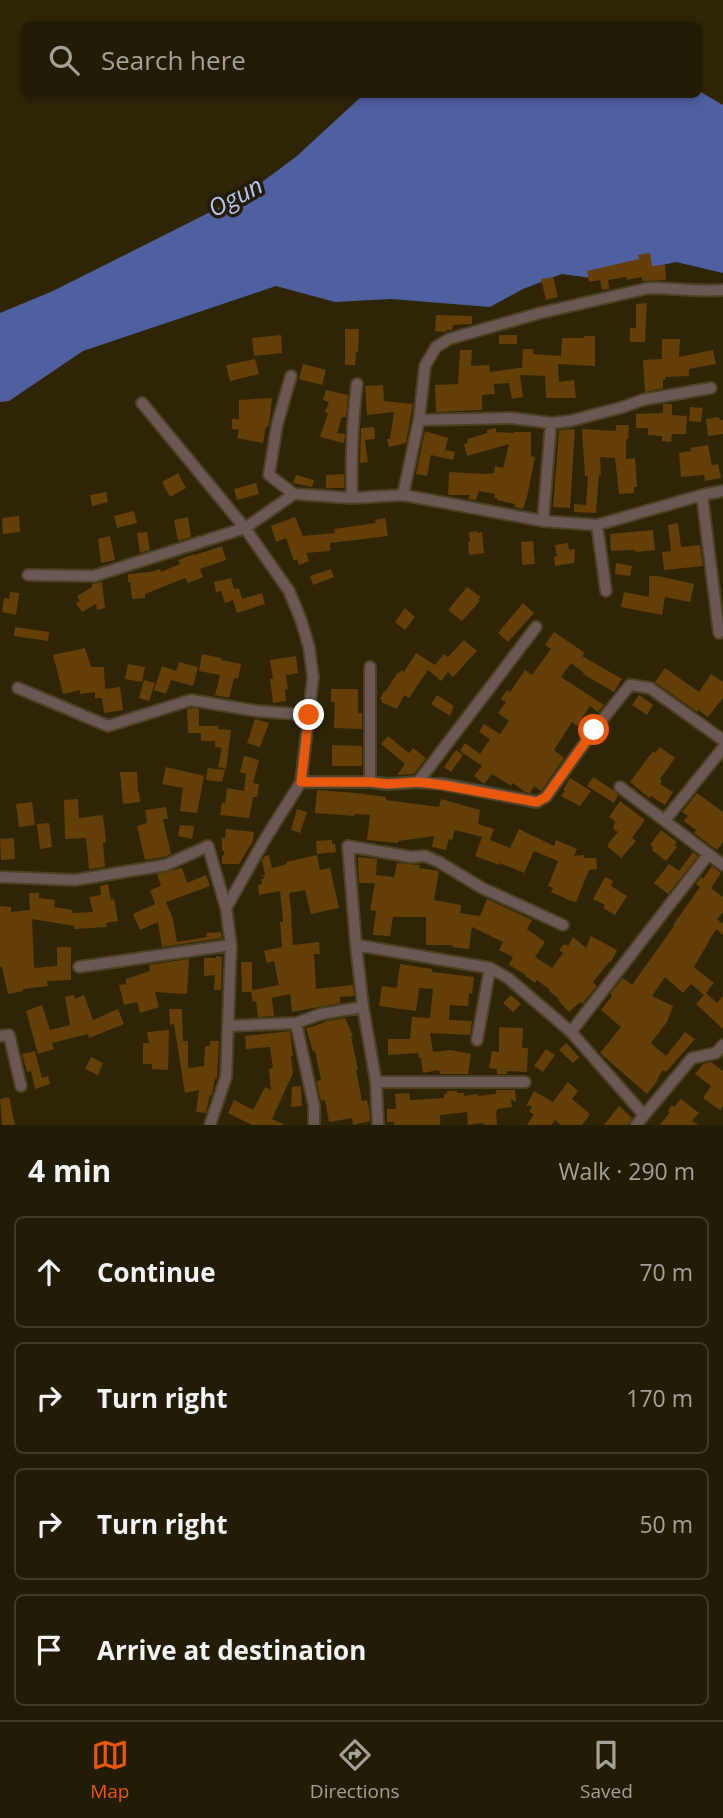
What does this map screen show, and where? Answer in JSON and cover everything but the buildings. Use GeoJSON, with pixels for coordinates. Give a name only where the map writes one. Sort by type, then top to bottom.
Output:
{"type":"FeatureCollection","features":[{"type":"Feature","properties":{"kind":"street"},"geometry":{"type":"LineString","coordinates":[[403,495],[419,420],[425,366],[436,347],[449,339],[540,313],[649,288],[698,292],[723,290]]}},
{"type":"Feature","properties":{"kind":"street"},"geometry":{"type":"LineString","coordinates":[[291,376],[269,475],[295,494],[352,498],[403,495],[543,521],[597,525],[723,491]]}},
{"type":"Feature","properties":{"kind":"street"},"geometry":{"type":"LineString","coordinates":[[352,498],[351,460],[358,384]]}},
{"type":"Feature","properties":{"kind":"street"},"geometry":{"type":"LineString","coordinates":[[419,420],[512,418],[551,423],[582,418],[642,400],[711,388]]}},
{"type":"Feature","properties":{"kind":"street"},"geometry":{"type":"LineString","coordinates":[[142,403],[245,528],[289,591],[309,647],[313,677],[301,782],[226,908]]}},
{"type":"Feature","properties":{"kind":"street"},"geometry":{"type":"LineString","coordinates":[[543,521],[551,423]]}},
{"type":"Feature","properties":{"kind":"street"},"geometry":{"type":"LineString","coordinates":[[28,575],[94,576],[245,528],[295,494]]}},
{"type":"Feature","properties":{"kind":"street"},"geometry":{"type":"LineString","coordinates":[[702,495],[719,633]]}},
{"type":"Feature","properties":{"kind":"street"},"geometry":{"type":"LineString","coordinates":[[597,525],[606,591]]}},
{"type":"Feature","properties":{"kind":"street"},"geometry":{"type":"LineString","coordinates":[[418,782],[536,627]]}},
{"type":"Feature","properties":{"kind":"street"},"geometry":{"type":"LineString","coordinates":[[370,667],[370,782]]}},
{"type":"Feature","properties":{"kind":"street"},"geometry":{"type":"LineString","coordinates":[[301,782],[418,782],[537,802],[546,797],[630,685],[650,688],[723,740]]}},
{"type":"Feature","properties":{"kind":"street"},"geometry":{"type":"LineString","coordinates":[[18,688],[108,726],[191,700],[257,711],[309,715]]}},
{"type":"Feature","properties":{"kind":"street"},"geometry":{"type":"LineString","coordinates":[[665,820],[723,748]]}},
{"type":"Feature","properties":{"kind":"street"},"geometry":{"type":"LineString","coordinates":[[621,787],[723,865]]}},
{"type":"Feature","properties":{"kind":"street"},"geometry":{"type":"LineString","coordinates":[[0,877],[75,880],[166,864],[208,846],[226,908],[231,945],[226,1077],[211,1125]]}},
{"type":"Feature","properties":{"kind":"street"},"geometry":{"type":"LineString","coordinates":[[379,1125],[376,1082],[356,945],[348,846],[411,858],[425,856],[482,888],[563,925]]}},
{"type":"Feature","properties":{"kind":"street"},"geometry":{"type":"LineString","coordinates":[[571,1032],[708,855]]}},
{"type":"Feature","properties":{"kind":"street"},"geometry":{"type":"LineString","coordinates":[[79,967],[231,945]]}},
{"type":"Feature","properties":{"kind":"street"},"geometry":{"type":"LineString","coordinates":[[356,945],[490,968],[508,978],[571,1032],[644,1115]]}},
{"type":"Feature","properties":{"kind":"street"},"geometry":{"type":"LineString","coordinates":[[477,1040],[490,968]]}},
{"type":"Feature","properties":{"kind":"street"},"geometry":{"type":"LineString","coordinates":[[228,1027],[296,1023],[321,1014],[363,1007]]}},
{"type":"Feature","properties":{"kind":"street"},"geometry":{"type":"LineString","coordinates":[[296,1023],[314,1106],[314,1125]]}},
{"type":"Feature","properties":{"kind":"street"},"geometry":{"type":"LineString","coordinates":[[0,1036],[9,1035],[21,1086]]}},
{"type":"Feature","properties":{"kind":"street"},"geometry":{"type":"LineString","coordinates":[[636,1125],[692,1058],[716,1053],[723,1045]]}},
{"type":"Feature","properties":{"kind":"street"},"geometry":{"type":"LineString","coordinates":[[376,1082],[525,1082]]}},
{"type":"Feature","properties":{"kind":"water"},"geometry":{"type":"Polygon","coordinates":[[[702,93],[723,105],[723,273],[676,262],[599,279],[562,274],[523,289],[490,307],[391,299],[335,302],[276,286],[83,351],[9,401],[0,402],[0,313],[53,291],[246,194],[297,156],[360,98],[702,98],[702,93]]]}},
{"type":"Feature","properties":{"kind":"route"},"geometry":{"type":"LineString","coordinates":[[309,715],[301,782],[418,782],[537,802],[546,797],[594,730]]}},
{"type":"Feature","properties":{"kind":"water label","name":"Ogun"},"geometry":{"type":"Point","coordinates":[235,196]}}]}
